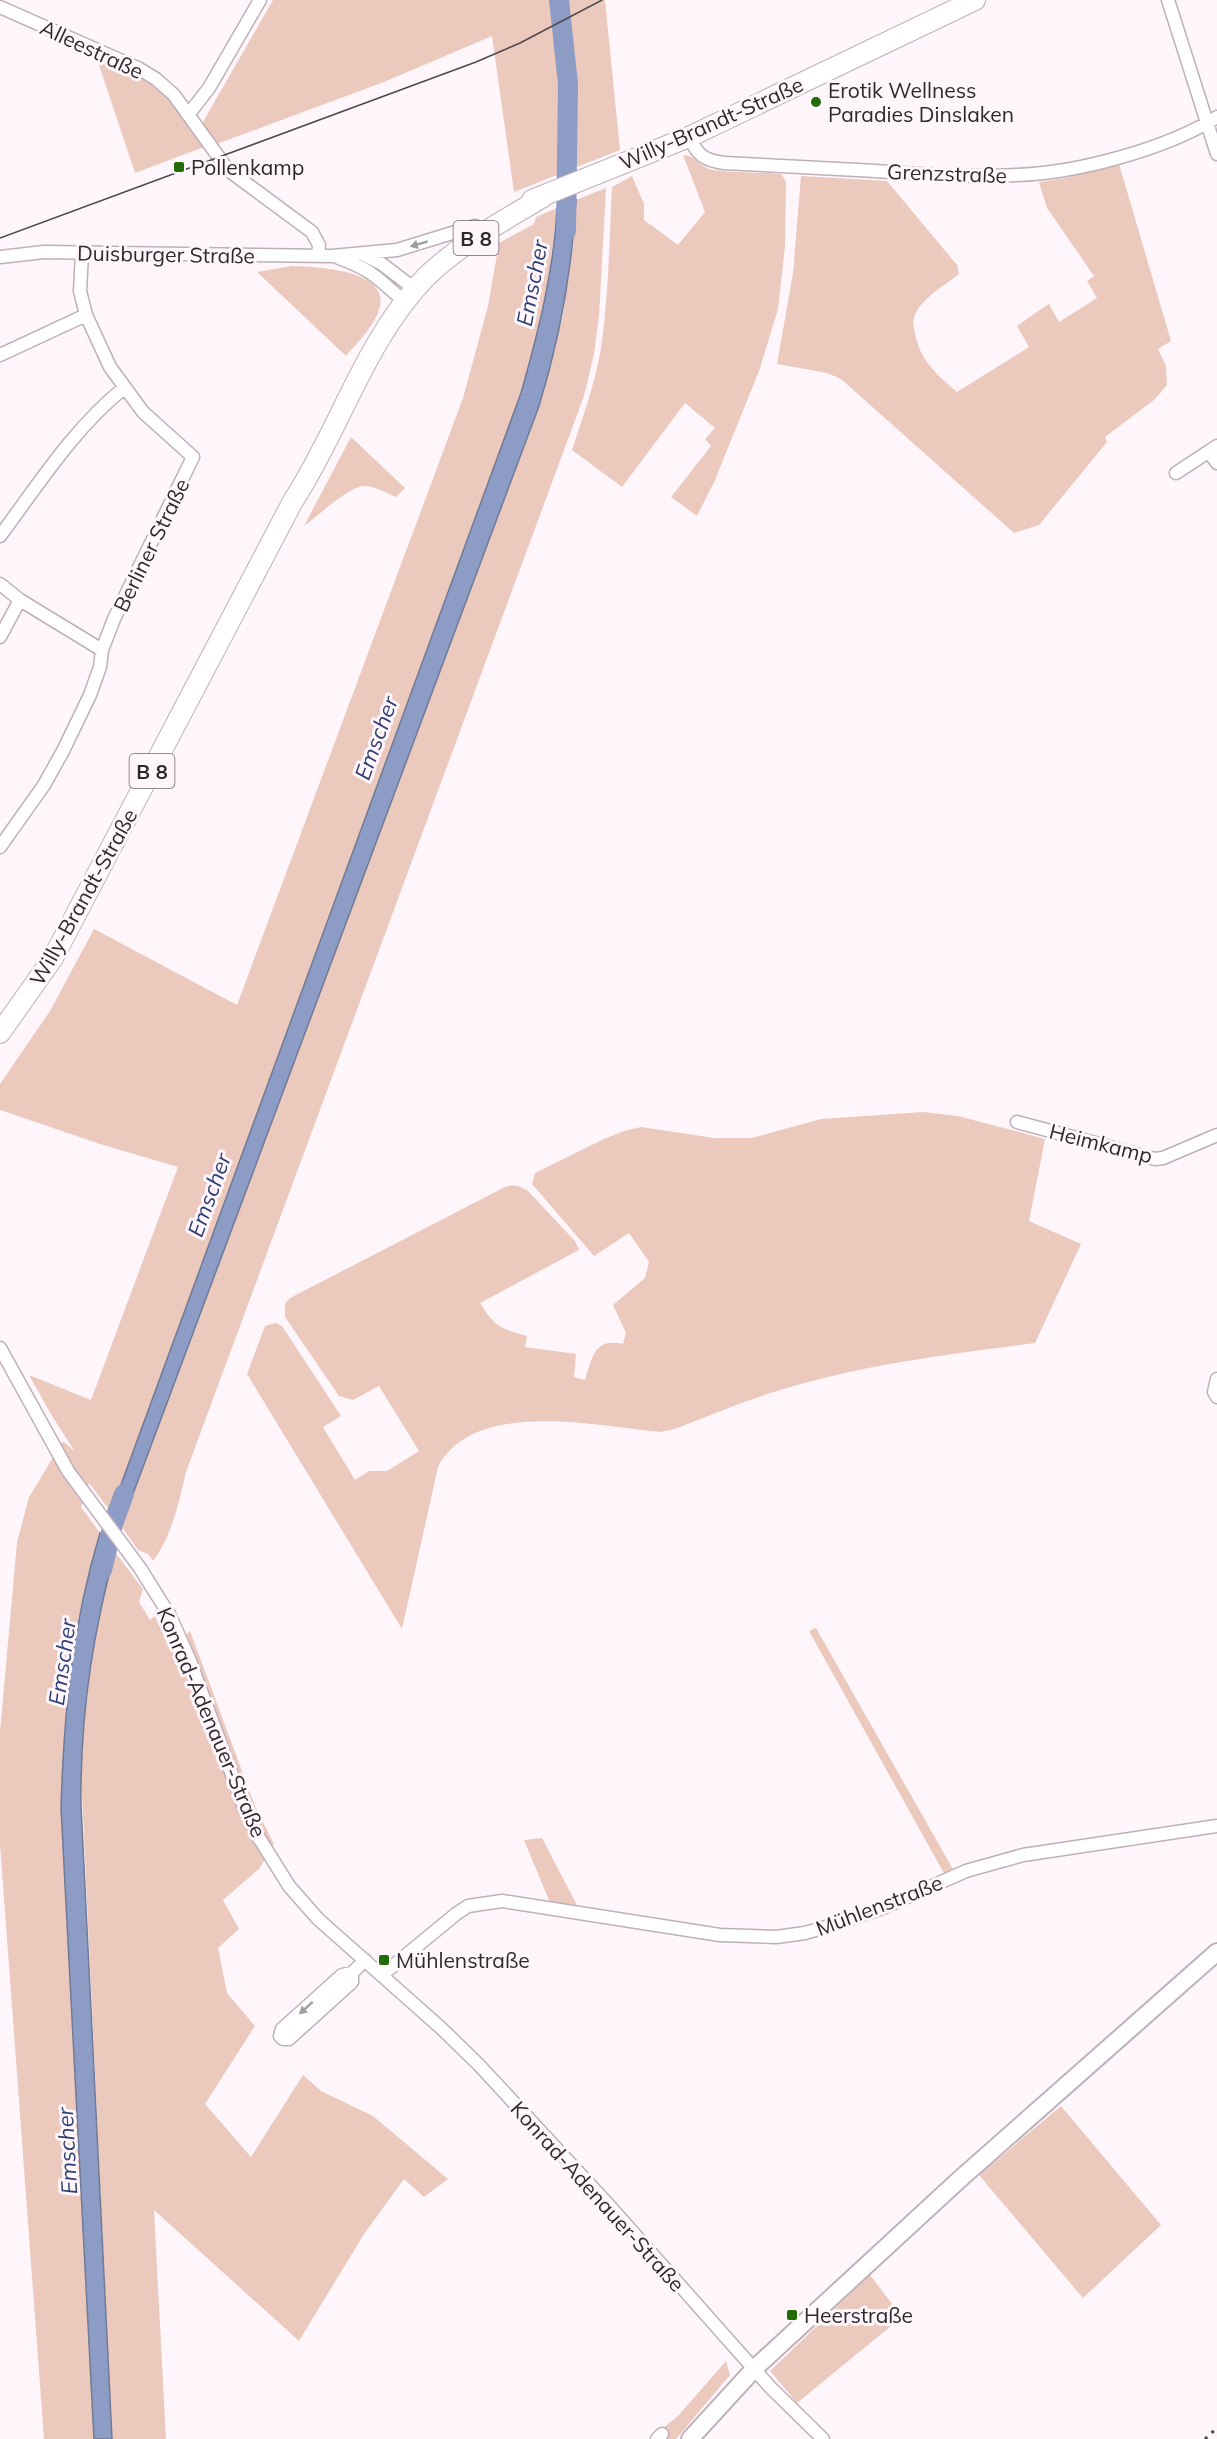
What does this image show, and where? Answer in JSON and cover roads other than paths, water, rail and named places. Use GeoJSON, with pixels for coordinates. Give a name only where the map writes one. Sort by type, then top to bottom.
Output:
{"type":"FeatureCollection","features":[{"type":"Feature","properties":{"kind":"main road","name":"B 8"},"geometry":{"type":"LineString","coordinates":[[919,25],[961,0]]}},
{"type":"Feature","properties":{"kind":"main road","name":"Willy-Brandt-Straße"},"geometry":{"type":"LineString","coordinates":[[0,1033],[52,958],[292,501],[309,476],[336,426],[365,365],[407,293],[440,252],[474,226],[519,204],[543,197],[689,137],[975,0]]}},
{"type":"Feature","properties":{"kind":"main road","name":"Willy-Brandt-Straße"},"geometry":{"type":"LineString","coordinates":[[407,293],[464,245],[543,197]]}},
{"type":"Feature","properties":{"kind":"main road"},"geometry":{"type":"LineString","coordinates":[[690,2439],[755,2367],[952,2187],[1217,1952]]}},
{"type":"Feature","properties":{"kind":"street"},"geometry":{"type":"LineString","coordinates":[[188,115],[209,88],[260,0]]}},
{"type":"Feature","properties":{"kind":"street"},"geometry":{"type":"LineString","coordinates":[[1168,0],[1212,120],[1217,154]]}},
{"type":"Feature","properties":{"kind":"street","name":"Alleestraße"},"geometry":{"type":"LineString","coordinates":[[0,7],[138,68],[165,86],[228,170],[312,232],[319,245],[318,256]]}},
{"type":"Feature","properties":{"kind":"street","name":"Grenzstraße"},"geometry":{"type":"LineString","coordinates":[[689,137],[701,156],[709,161],[724,163],[954,176],[1018,176],[1081,166],[1132,153],[1168,141],[1212,120]]}},
{"type":"Feature","properties":{"kind":"street","name":"Duisburger Straße"},"geometry":{"type":"LineString","coordinates":[[0,257],[44,252],[332,256],[403,248],[474,226]]}},
{"type":"Feature","properties":{"kind":"street","name":"Berliner Straße"},"geometry":{"type":"LineString","coordinates":[[0,847],[44,785],[63,751],[90,695],[100,667],[102,650],[114,619],[193,457],[155,424],[124,388],[106,358],[86,315],[80,291],[82,254]]}},
{"type":"Feature","properties":{"kind":"street"},"geometry":{"type":"LineString","coordinates":[[361,254],[382,264],[407,293]]}},
{"type":"Feature","properties":{"kind":"street","name":"Duisburger Straße"},"geometry":{"type":"LineString","coordinates":[[332,256],[363,266],[385,283],[407,293]]}},
{"type":"Feature","properties":{"kind":"street"},"geometry":{"type":"LineString","coordinates":[[0,355],[86,315]]}},
{"type":"Feature","properties":{"kind":"street"},"geometry":{"type":"LineString","coordinates":[[0,536],[75,437],[110,399],[124,388]]}},
{"type":"Feature","properties":{"kind":"street"},"geometry":{"type":"LineString","coordinates":[[1176,472],[1213,449],[1217,463]]}},
{"type":"Feature","properties":{"kind":"street"},"geometry":{"type":"LineString","coordinates":[[0,584],[20,600],[102,650]]}},
{"type":"Feature","properties":{"kind":"street"},"geometry":{"type":"LineString","coordinates":[[0,637],[20,600]]}},
{"type":"Feature","properties":{"kind":"street","name":"Heimkamp"},"geometry":{"type":"LineString","coordinates":[[1017,1122],[1155,1159],[1163,1158],[1217,1135]]}},
{"type":"Feature","properties":{"kind":"street","name":"Konrad-Adenauer-Straße"},"geometry":{"type":"LineString","coordinates":[[0,1348],[68,1471],[140,1568],[177,1630],[245,1810],[259,1838],[289,1886],[305,1905],[479,2065],[755,2367],[770,2388],[823,2439]]}},
{"type":"Feature","properties":{"kind":"street"},"geometry":{"type":"LineString","coordinates":[[1216,1396],[1214,1392],[1217,1379]]}},
{"type":"Feature","properties":{"kind":"street","name":"Mühlenstraße"},"geometry":{"type":"LineString","coordinates":[[382,1975],[456,1914],[468,1906],[481,1903],[521,1903],[720,1935],[776,1937],[805,1933],[836,1924],[883,1908],[966,1871],[1023,1855],[1217,1826]]}},
{"type":"Feature","properties":{"kind":"street"},"geometry":{"type":"LineString","coordinates":[[352,1973],[352,1982],[289,2039],[283,2039],[280,2036],[282,2029],[342,1975],[352,1973],[365,1960]]}},
{"type":"Feature","properties":{"kind":"water"},"geometry":{"type":"Polygon","coordinates":[[[576,200],[564,304],[539,406],[121,1526],[111,1512],[521,393],[549,278],[557,208],[576,200]]]}},
{"type":"Feature","properties":{"kind":"water"},"geometry":{"type":"Polygon","coordinates":[[[100,1533],[115,1552],[100,1614],[89,1677],[81,1773],[81,1805],[112,2439],[94,2439],[61,1808],[64,1737],[71,1669],[90,1568],[100,1533]]]}},
{"type":"Feature","properties":{"kind":"waterway","name":"Emscher"},"geometry":{"type":"LineString","coordinates":[[559,0],[568,84],[566,231]]}},
{"type":"Feature","properties":{"kind":"waterway","name":"Emscher"},"geometry":{"type":"LineString","coordinates":[[102,1570],[113,1524],[124,1494]]}},
{"type":"Feature","properties":{"kind":"tram line"},"geometry":{"type":"LineString","coordinates":[[0,238],[476,62],[520,43],[602,0]]}},
{"type":"Feature","properties":{"kind":"railway"},"geometry":{"type":"LineString","coordinates":[[1205,2439],[1217,2428]]}},
{"type":"Feature","properties":{"kind":"place","name":"Erotik Wellness Paradies Dinslaken"},"geometry":{"type":"Point","coordinates":[816,102]}},
{"type":"Feature","properties":{"kind":"place","name":"Pollenkamp"},"geometry":{"type":"Point","coordinates":[179,167]}},
{"type":"Feature","properties":{"kind":"place","name":"Mühlenstraße"},"geometry":{"type":"Point","coordinates":[384,1960]}},
{"type":"Feature","properties":{"kind":"place","name":"Heerstraße"},"geometry":{"type":"Point","coordinates":[792,2315]}}]}
